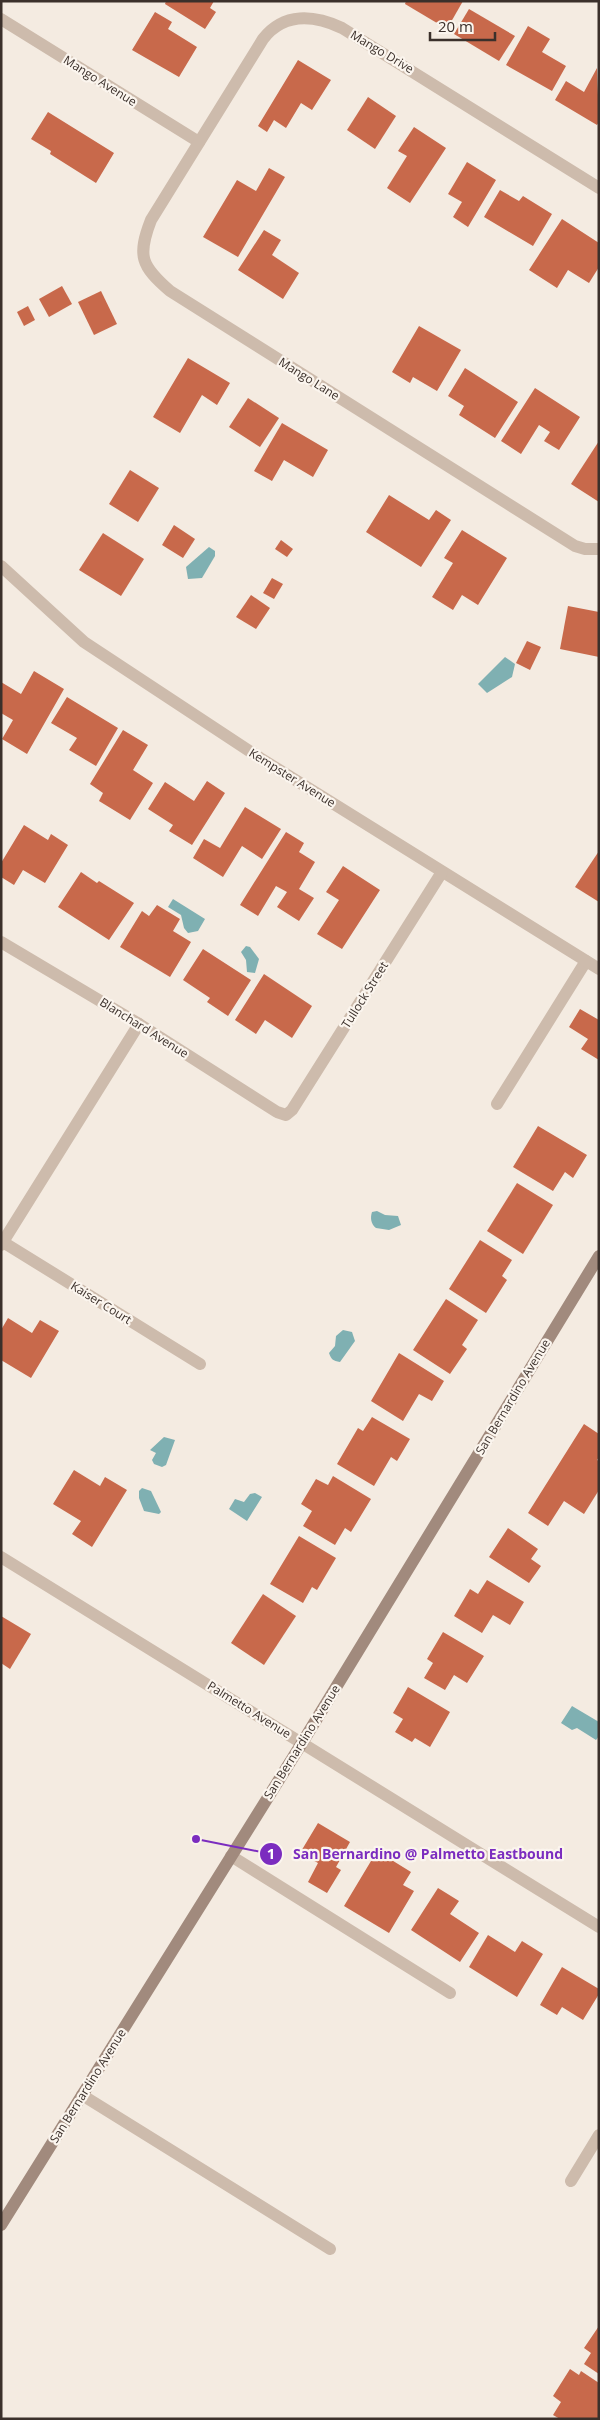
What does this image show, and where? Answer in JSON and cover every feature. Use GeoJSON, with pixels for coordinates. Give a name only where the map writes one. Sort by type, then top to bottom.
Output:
{"type":"FeatureCollection","features":[{"type":"Feature","properties":{"kind":"main road","name":"San Bernardino Avenue"},"geometry":{"type":"LineString","coordinates":[[1,2225],[302,1743],[599,1256]]}},
{"type":"Feature","properties":{"kind":"street","name":"Mango Avenue"},"geometry":{"type":"LineString","coordinates":[[1,19],[199,142]]}},
{"type":"Feature","properties":{"kind":"street","name":"Mango Drive"},"geometry":{"type":"LineString","coordinates":[[199,142],[269,32],[290,21],[322,19],[342,28],[435,84],[599,188]]}},
{"type":"Feature","properties":{"kind":"street","name":"Mango Lane"},"geometry":{"type":"LineString","coordinates":[[199,142],[151,220],[144,237],[142,254],[151,272],[159,282],[178,297],[575,546],[599,549]]}},
{"type":"Feature","properties":{"kind":"street","name":"Kempster Avenue"},"geometry":{"type":"LineString","coordinates":[[1,566],[84,642],[260,758],[599,970]]}},
{"type":"Feature","properties":{"kind":"street","name":"Tullock Street"},"geometry":{"type":"LineString","coordinates":[[286,1115],[292,1110],[316,1074],[442,872]]}},
{"type":"Feature","properties":{"kind":"street","name":"Blanchard Avenue"},"geometry":{"type":"LineString","coordinates":[[1,942],[139,1024],[277,1112],[286,1115]]}},
{"type":"Feature","properties":{"kind":"street"},"geometry":{"type":"LineString","coordinates":[[497,1104],[586,962]]}},
{"type":"Feature","properties":{"kind":"street"},"geometry":{"type":"LineString","coordinates":[[2,1244],[139,1024]]}},
{"type":"Feature","properties":{"kind":"street","name":"Kaiser Court"},"geometry":{"type":"LineString","coordinates":[[2,1244],[200,1364]]}},
{"type":"Feature","properties":{"kind":"street","name":"Palmetto Avenue"},"geometry":{"type":"LineString","coordinates":[[1,1558],[599,1927]]}},
{"type":"Feature","properties":{"kind":"street"},"geometry":{"type":"LineString","coordinates":[[232,1856],[450,1992]]}},
{"type":"Feature","properties":{"kind":"street"},"geometry":{"type":"LineString","coordinates":[[82,2095],[330,2249]]}},
{"type":"Feature","properties":{"kind":"street"},"geometry":{"type":"LineString","coordinates":[[571,2180],[599,2135]]}},
{"type":"Feature","properties":{"kind":"water"},"geometry":{"type":"Polygon","coordinates":[[[209,547],[215,551],[215,556],[202,578],[188,579],[186,567],[209,547]]]}},
{"type":"Feature","properties":{"kind":"water"},"geometry":{"type":"Polygon","coordinates":[[[505,657],[515,664],[512,677],[487,693],[478,684],[505,657]]]}},
{"type":"Feature","properties":{"kind":"water"},"geometry":{"type":"Polygon","coordinates":[[[173,899],[205,919],[198,931],[188,933],[184,928],[181,915],[168,907],[173,899]]]}},
{"type":"Feature","properties":{"kind":"water"},"geometry":{"type":"Polygon","coordinates":[[[246,946],[250,947],[259,959],[255,973],[247,972],[246,960],[241,952],[246,946]]]}},
{"type":"Feature","properties":{"kind":"water"},"geometry":{"type":"Polygon","coordinates":[[[377,1211],[385,1215],[398,1216],[401,1225],[389,1230],[376,1228],[372,1223],[371,1216],[372,1212],[377,1211]]]}},
{"type":"Feature","properties":{"kind":"water"},"geometry":{"type":"Polygon","coordinates":[[[343,1330],[352,1332],[355,1341],[340,1362],[333,1359],[329,1353],[335,1346],[336,1336],[343,1330]]]}},
{"type":"Feature","properties":{"kind":"water"},"geometry":{"type":"Polygon","coordinates":[[[164,1437],[175,1440],[166,1465],[162,1467],[154,1464],[152,1460],[156,1453],[150,1450],[164,1437]]]}},
{"type":"Feature","properties":{"kind":"water"},"geometry":{"type":"Polygon","coordinates":[[[142,1488],[151,1491],[161,1512],[159,1514],[144,1511],[139,1498],[139,1491],[142,1488]]]}},
{"type":"Feature","properties":{"kind":"water"},"geometry":{"type":"Polygon","coordinates":[[[255,1493],[262,1497],[247,1521],[229,1509],[235,1499],[244,1502],[250,1494],[255,1493]]]}},
{"type":"Feature","properties":{"kind":"water"},"geometry":{"type":"Polygon","coordinates":[[[572,1706],[599,1722],[599,1736],[596,1740],[577,1728],[572,1730],[561,1723],[572,1706]]]}},
{"type":"Feature","properties":{"kind":"building"},"geometry":{"type":"Polygon","coordinates":[[[166,1],[214,1],[210,8],[216,12],[205,29],[165,4],[166,1]]]}},
{"type":"Feature","properties":{"kind":"building"},"geometry":{"type":"Polygon","coordinates":[[[406,1],[463,1],[447,29],[405,4],[406,1]]]}},
{"type":"Feature","properties":{"kind":"building"},"geometry":{"type":"Polygon","coordinates":[[[469,9],[515,36],[499,61],[454,34],[469,9]]]}},
{"type":"Feature","properties":{"kind":"building"},"geometry":{"type":"Polygon","coordinates":[[[155,12],[172,22],[168,29],[197,47],[179,77],[132,50],[155,12]]]}},
{"type":"Feature","properties":{"kind":"building"},"geometry":{"type":"Polygon","coordinates":[[[528,26],[550,39],[542,52],[566,66],[552,91],[506,65],[528,26]]]}},
{"type":"Feature","properties":{"kind":"building"},"geometry":{"type":"Polygon","coordinates":[[[298,60],[331,80],[312,110],[301,103],[286,128],[274,120],[267,132],[258,126],[298,60]]]}},
{"type":"Feature","properties":{"kind":"building"},"geometry":{"type":"Polygon","coordinates":[[[597,68],[599,122],[597,125],[555,100],[566,81],[584,92],[597,68]]]}},
{"type":"Feature","properties":{"kind":"building"},"geometry":{"type":"Polygon","coordinates":[[[368,97],[396,116],[375,149],[347,130],[368,97]]]}},
{"type":"Feature","properties":{"kind":"building"},"geometry":{"type":"Polygon","coordinates":[[[48,112],[114,153],[96,183],[50,154],[51,151],[31,139],[48,112]]]}},
{"type":"Feature","properties":{"kind":"building"},"geometry":{"type":"Polygon","coordinates":[[[414,127],[446,148],[410,203],[387,188],[407,156],[398,151],[414,127]]]}},
{"type":"Feature","properties":{"kind":"building"},"geometry":{"type":"Polygon","coordinates":[[[467,162],[496,180],[468,227],[453,217],[462,202],[448,194],[467,162]]]}},
{"type":"Feature","properties":{"kind":"building"},"geometry":{"type":"Polygon","coordinates":[[[269,168],[285,177],[238,257],[203,237],[237,180],[256,191],[269,168]]]}},
{"type":"Feature","properties":{"kind":"building"},"geometry":{"type":"Polygon","coordinates":[[[500,190],[519,201],[523,196],[552,214],[533,246],[484,217],[500,190]]]}},
{"type":"Feature","properties":{"kind":"building"},"geometry":{"type":"Polygon","coordinates":[[[562,219],[599,243],[599,267],[589,283],[568,270],[557,288],[529,270],[562,219]]]}},
{"type":"Feature","properties":{"kind":"building"},"geometry":{"type":"Polygon","coordinates":[[[264,230],[281,240],[272,255],[299,273],[283,299],[238,270],[264,230]]]}},
{"type":"Feature","properties":{"kind":"building"},"geometry":{"type":"Polygon","coordinates":[[[62,286],[72,304],[49,317],[39,299],[62,286]]]}},
{"type":"Feature","properties":{"kind":"building"},"geometry":{"type":"Polygon","coordinates":[[[101,291],[117,324],[94,335],[78,302],[101,291]]]}},
{"type":"Feature","properties":{"kind":"building"},"geometry":{"type":"Polygon","coordinates":[[[28,306],[35,320],[24,326],[17,312],[28,306]]]}},
{"type":"Feature","properties":{"kind":"building"},"geometry":{"type":"Polygon","coordinates":[[[419,326],[461,350],[437,391],[413,377],[410,383],[392,372],[419,326]]]}},
{"type":"Feature","properties":{"kind":"building"},"geometry":{"type":"Polygon","coordinates":[[[188,358],[230,383],[217,405],[202,395],[180,433],[153,417],[188,358]]]}},
{"type":"Feature","properties":{"kind":"building"},"geometry":{"type":"Polygon","coordinates":[[[465,368],[518,402],[495,438],[459,415],[464,406],[448,396],[465,368]]]}},
{"type":"Feature","properties":{"kind":"building"},"geometry":{"type":"Polygon","coordinates":[[[535,388],[580,417],[559,450],[544,441],[550,432],[539,425],[521,454],[501,441],[535,388]]]}},
{"type":"Feature","properties":{"kind":"building"},"geometry":{"type":"Polygon","coordinates":[[[248,398],[279,418],[260,447],[229,427],[248,398]]]}},
{"type":"Feature","properties":{"kind":"building"},"geometry":{"type":"Polygon","coordinates":[[[282,423],[328,450],[313,477],[284,460],[272,481],[254,471],[282,423]]]}},
{"type":"Feature","properties":{"kind":"building"},"geometry":{"type":"Polygon","coordinates":[[[599,441],[599,502],[571,484],[599,441]]]}},
{"type":"Feature","properties":{"kind":"building"},"geometry":{"type":"Polygon","coordinates":[[[130,470],[159,488],[138,522],[109,504],[130,470]]]}},
{"type":"Feature","properties":{"kind":"building"},"geometry":{"type":"Polygon","coordinates":[[[389,495],[429,520],[436,510],[451,520],[421,567],[366,532],[389,495]]]}},
{"type":"Feature","properties":{"kind":"building"},"geometry":{"type":"Polygon","coordinates":[[[174,525],[195,539],[183,558],[162,545],[174,525]]]}},
{"type":"Feature","properties":{"kind":"building"},"geometry":{"type":"Polygon","coordinates":[[[462,530],[507,558],[478,605],[462,595],[453,610],[432,597],[453,563],[444,558],[462,530]]]}},
{"type":"Feature","properties":{"kind":"building"},"geometry":{"type":"Polygon","coordinates":[[[103,533],[144,559],[121,596],[79,570],[103,533]]]}},
{"type":"Feature","properties":{"kind":"building"},"geometry":{"type":"Polygon","coordinates":[[[281,540],[293,549],[287,557],[275,549],[281,540]]]}},
{"type":"Feature","properties":{"kind":"building"},"geometry":{"type":"Polygon","coordinates":[[[272,578],[283,584],[274,599],[263,593],[272,578]]]}},
{"type":"Feature","properties":{"kind":"building"},"geometry":{"type":"Polygon","coordinates":[[[251,595],[270,608],[256,629],[236,617],[251,595]]]}},
{"type":"Feature","properties":{"kind":"building"},"geometry":{"type":"Polygon","coordinates":[[[568,606],[599,612],[599,657],[560,649],[568,606]]]}},
{"type":"Feature","properties":{"kind":"building"},"geometry":{"type":"Polygon","coordinates":[[[527,641],[541,647],[530,670],[516,663],[527,641]]]}},
{"type":"Feature","properties":{"kind":"building"},"geometry":{"type":"Polygon","coordinates":[[[34,671],[64,689],[27,754],[2,739],[13,720],[1,713],[1,682],[21,694],[34,671]]]}},
{"type":"Feature","properties":{"kind":"building"},"geometry":{"type":"Polygon","coordinates":[[[67,697],[118,728],[96,766],[69,750],[77,738],[51,723],[67,697]]]}},
{"type":"Feature","properties":{"kind":"building"},"geometry":{"type":"Polygon","coordinates":[[[123,730],[148,745],[133,770],[153,783],[130,820],[99,801],[103,793],[90,784],[123,730]]]}},
{"type":"Feature","properties":{"kind":"building"},"geometry":{"type":"Polygon","coordinates":[[[207,781],[225,793],[192,845],[169,831],[173,825],[148,809],[165,782],[194,801],[207,781]]]}},
{"type":"Feature","properties":{"kind":"building"},"geometry":{"type":"Polygon","coordinates":[[[245,807],[281,829],[262,859],[242,846],[223,877],[193,858],[204,839],[220,848],[245,807]]]}},
{"type":"Feature","properties":{"kind":"building"},"geometry":{"type":"Polygon","coordinates":[[[24,825],[48,840],[51,834],[68,845],[45,883],[23,870],[14,885],[1,877],[1,863],[24,825]]]}},
{"type":"Feature","properties":{"kind":"building"},"geometry":{"type":"Polygon","coordinates":[[[286,832],[304,843],[299,852],[315,862],[299,889],[314,898],[299,921],[277,907],[287,892],[276,886],[258,916],[240,905],[286,832]]]}},
{"type":"Feature","properties":{"kind":"building"},"geometry":{"type":"Polygon","coordinates":[[[599,851],[599,902],[575,887],[599,851]]]}},
{"type":"Feature","properties":{"kind":"building"},"geometry":{"type":"Polygon","coordinates":[[[343,866],[380,890],[342,949],[317,934],[339,900],[326,892],[343,866]]]}},
{"type":"Feature","properties":{"kind":"building"},"geometry":{"type":"Polygon","coordinates":[[[81,872],[134,903],[109,940],[58,907],[81,872]]]}},
{"type":"Feature","properties":{"kind":"building"},"geometry":{"type":"Polygon","coordinates":[[[157,905],[180,919],[173,931],[191,942],[170,977],[120,947],[142,911],[149,916],[157,905]]]}},
{"type":"Feature","properties":{"kind":"building"},"geometry":{"type":"Polygon","coordinates":[[[203,949],[251,980],[228,1016],[207,1002],[210,998],[183,980],[203,949]]]}},
{"type":"Feature","properties":{"kind":"building"},"geometry":{"type":"Polygon","coordinates":[[[264,974],[312,1006],[292,1038],[265,1020],[256,1034],[235,1020],[264,974]]]}},
{"type":"Feature","properties":{"kind":"building"},"geometry":{"type":"Polygon","coordinates":[[[580,1009],[599,1020],[599,1060],[581,1049],[588,1039],[569,1027],[580,1009]]]}},
{"type":"Feature","properties":{"kind":"building"},"geometry":{"type":"Polygon","coordinates":[[[538,1126],[587,1155],[573,1178],[565,1172],[553,1191],[513,1167],[538,1126]]]}},
{"type":"Feature","properties":{"kind":"building"},"geometry":{"type":"Polygon","coordinates":[[[517,1183],[553,1205],[523,1254],[487,1231],[517,1183]]]}},
{"type":"Feature","properties":{"kind":"building"},"geometry":{"type":"Polygon","coordinates":[[[480,1240],[512,1260],[502,1276],[507,1280],[486,1313],[449,1289],[480,1240]]]}},
{"type":"Feature","properties":{"kind":"building"},"geometry":{"type":"Polygon","coordinates":[[[446,1299],[478,1320],[462,1345],[467,1349],[450,1374],[413,1350],[446,1299]]]}},
{"type":"Feature","properties":{"kind":"building"},"geometry":{"type":"Polygon","coordinates":[[[8,1318],[32,1333],[40,1320],[59,1331],[31,1378],[1,1360],[1,1330],[8,1318]]]}},
{"type":"Feature","properties":{"kind":"building"},"geometry":{"type":"Polygon","coordinates":[[[399,1353],[444,1381],[432,1401],[419,1394],[403,1421],[371,1401],[399,1353]]]}},
{"type":"Feature","properties":{"kind":"building"},"geometry":{"type":"Polygon","coordinates":[[[372,1417],[410,1439],[397,1461],[391,1457],[374,1486],[337,1464],[358,1428],[363,1431],[372,1417]]]}},
{"type":"Feature","properties":{"kind":"building"},"geometry":{"type":"Polygon","coordinates":[[[584,1424],[599,1434],[599,1457],[597,1460],[599,1461],[599,1490],[584,1514],[564,1501],[548,1526],[528,1513],[584,1424]]]}},
{"type":"Feature","properties":{"kind":"building"},"geometry":{"type":"Polygon","coordinates":[[[74,1470],[100,1486],[105,1477],[127,1490],[92,1547],[72,1534],[81,1521],[53,1504],[74,1470]]]}},
{"type":"Feature","properties":{"kind":"building"},"geometry":{"type":"Polygon","coordinates":[[[333,1476],[371,1499],[351,1532],[345,1528],[335,1545],[303,1526],[312,1511],[301,1504],[316,1479],[328,1485],[333,1476]]]}},
{"type":"Feature","properties":{"kind":"building"},"geometry":{"type":"Polygon","coordinates":[[[508,1528],[538,1549],[531,1559],[541,1566],[529,1583],[489,1557],[508,1528]]]}},
{"type":"Feature","properties":{"kind":"building"},"geometry":{"type":"Polygon","coordinates":[[[299,1536],[336,1558],[317,1590],[312,1587],[303,1603],[270,1584],[299,1536]]]}},
{"type":"Feature","properties":{"kind":"building"},"geometry":{"type":"Polygon","coordinates":[[[487,1580],[524,1602],[510,1625],[493,1615],[482,1633],[454,1616],[470,1589],[478,1594],[487,1580]]]}},
{"type":"Feature","properties":{"kind":"building"},"geometry":{"type":"Polygon","coordinates":[[[263,1594],[296,1616],[264,1665],[231,1643],[263,1594]]]}},
{"type":"Feature","properties":{"kind":"building"},"geometry":{"type":"Polygon","coordinates":[[[1,1616],[31,1634],[10,1669],[1,1663],[1,1616]]]}},
{"type":"Feature","properties":{"kind":"building"},"geometry":{"type":"Polygon","coordinates":[[[443,1632],[484,1656],[467,1683],[454,1675],[445,1690],[424,1678],[433,1663],[427,1659],[443,1632]]]}},
{"type":"Feature","properties":{"kind":"building"},"geometry":{"type":"Polygon","coordinates":[[[408,1687],[450,1712],[430,1747],[415,1738],[412,1742],[395,1732],[403,1719],[393,1713],[408,1687]]]}},
{"type":"Feature","properties":{"kind":"building"},"geometry":{"type":"Polygon","coordinates":[[[318,1823],[350,1842],[336,1867],[341,1870],[327,1893],[308,1882],[318,1863],[300,1853],[318,1823]]]}},
{"type":"Feature","properties":{"kind":"building"},"geometry":{"type":"Polygon","coordinates":[[[377,1851],[411,1872],[403,1885],[414,1891],[389,1933],[344,1906],[377,1851]]]}},
{"type":"Feature","properties":{"kind":"building"},"geometry":{"type":"Polygon","coordinates":[[[438,1888],[459,1901],[450,1914],[479,1933],[460,1962],[411,1930],[438,1888]]]}},
{"type":"Feature","properties":{"kind":"building"},"geometry":{"type":"Polygon","coordinates":[[[488,1935],[515,1952],[522,1941],[543,1954],[517,1997],[469,1967],[488,1935]]]}},
{"type":"Feature","properties":{"kind":"building"},"geometry":{"type":"Polygon","coordinates":[[[562,1967],[599,1989],[599,1994],[583,2020],[562,2007],[557,2015],[540,2005],[562,1967]]]}},
{"type":"Feature","properties":{"kind":"building"},"geometry":{"type":"Polygon","coordinates":[[[599,2326],[599,2374],[584,2364],[591,2353],[584,2348],[599,2326]]]}},
{"type":"Feature","properties":{"kind":"building"},"geometry":{"type":"Polygon","coordinates":[[[570,2369],[579,2375],[581,2371],[599,2383],[599,2419],[560,2419],[553,2415],[561,2402],[553,2396],[570,2369]]]}},
{"type":"Feature","properties":{"kind":"place","name":"San Bernardino @ Palmetto Eastbound"},"geometry":{"type":"Point","coordinates":[196,1839]}}]}
